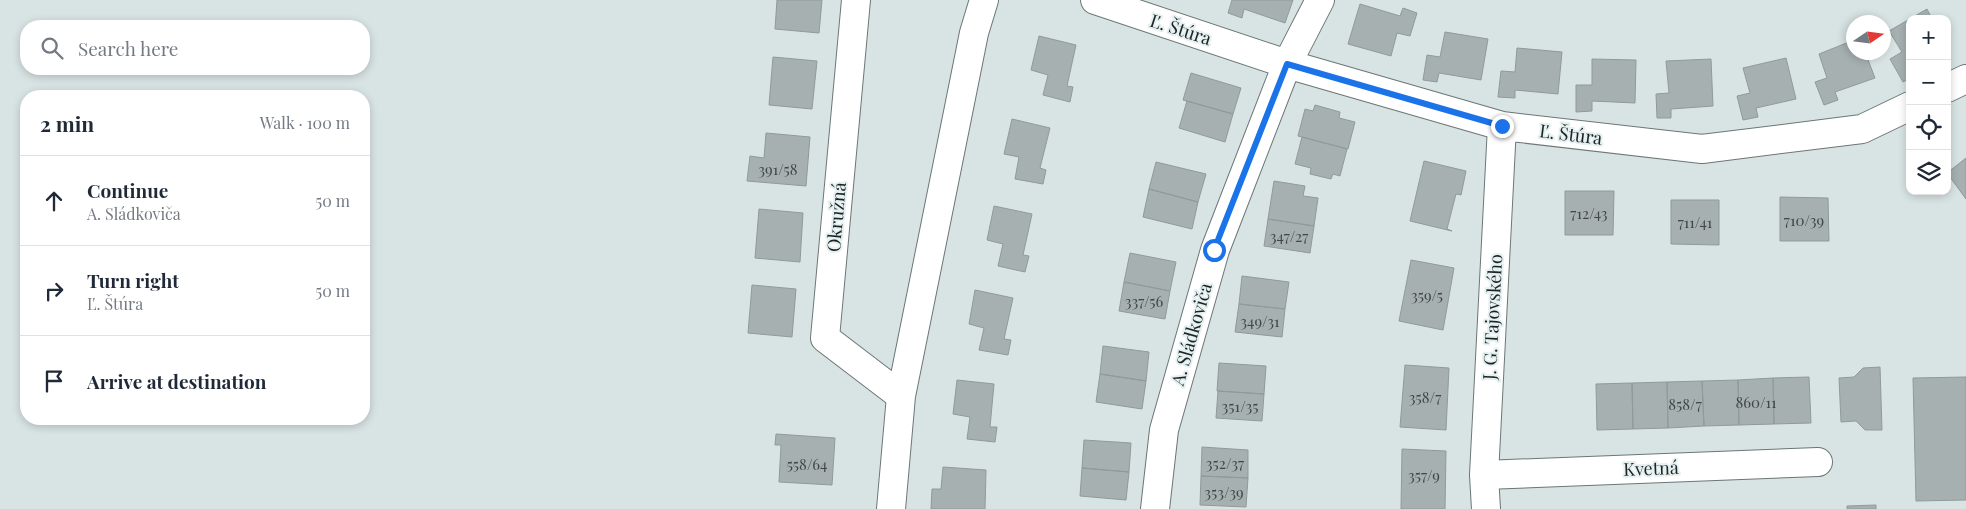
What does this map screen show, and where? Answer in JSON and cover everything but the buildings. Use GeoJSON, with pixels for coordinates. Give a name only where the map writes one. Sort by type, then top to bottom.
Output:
{"type":"FeatureCollection","features":[{"type":"Feature","properties":{"kind":"street","name":"Okružná"},"geometry":{"type":"LineString","coordinates":[[856,0],[825,338],[901,396]]}},
{"type":"Feature","properties":{"kind":"street"},"geometry":{"type":"LineString","coordinates":[[891,509],[901,396],[974,33],[984,0]]}},
{"type":"Feature","properties":{"kind":"street","name":"Ľ. Štúra"},"geometry":{"type":"LineString","coordinates":[[1096,0],[1287,64],[1502,126],[1702,149],[1862,128],[1906,108]]}},
{"type":"Feature","properties":{"kind":"street","name":"A. Sládkoviča"},"geometry":{"type":"LineString","coordinates":[[1155,509],[1164,430],[1214,250],[1287,64],[1320,0]]}},
{"type":"Feature","properties":{"kind":"street"},"geometry":{"type":"LineString","coordinates":[[1951,86],[1966,79]]}},
{"type":"Feature","properties":{"kind":"street","name":"J. G. Tajovského"},"geometry":{"type":"LineString","coordinates":[[1486,509],[1484,475],[1502,126]]}},
{"type":"Feature","properties":{"kind":"street","name":"Kvetná"},"geometry":{"type":"LineString","coordinates":[[1484,475],[1818,462]]}},
{"type":"Feature","properties":{"kind":"route"},"geometry":{"type":"LineString","coordinates":[[1214,250],[1287,64],[1502,126]]}}]}
